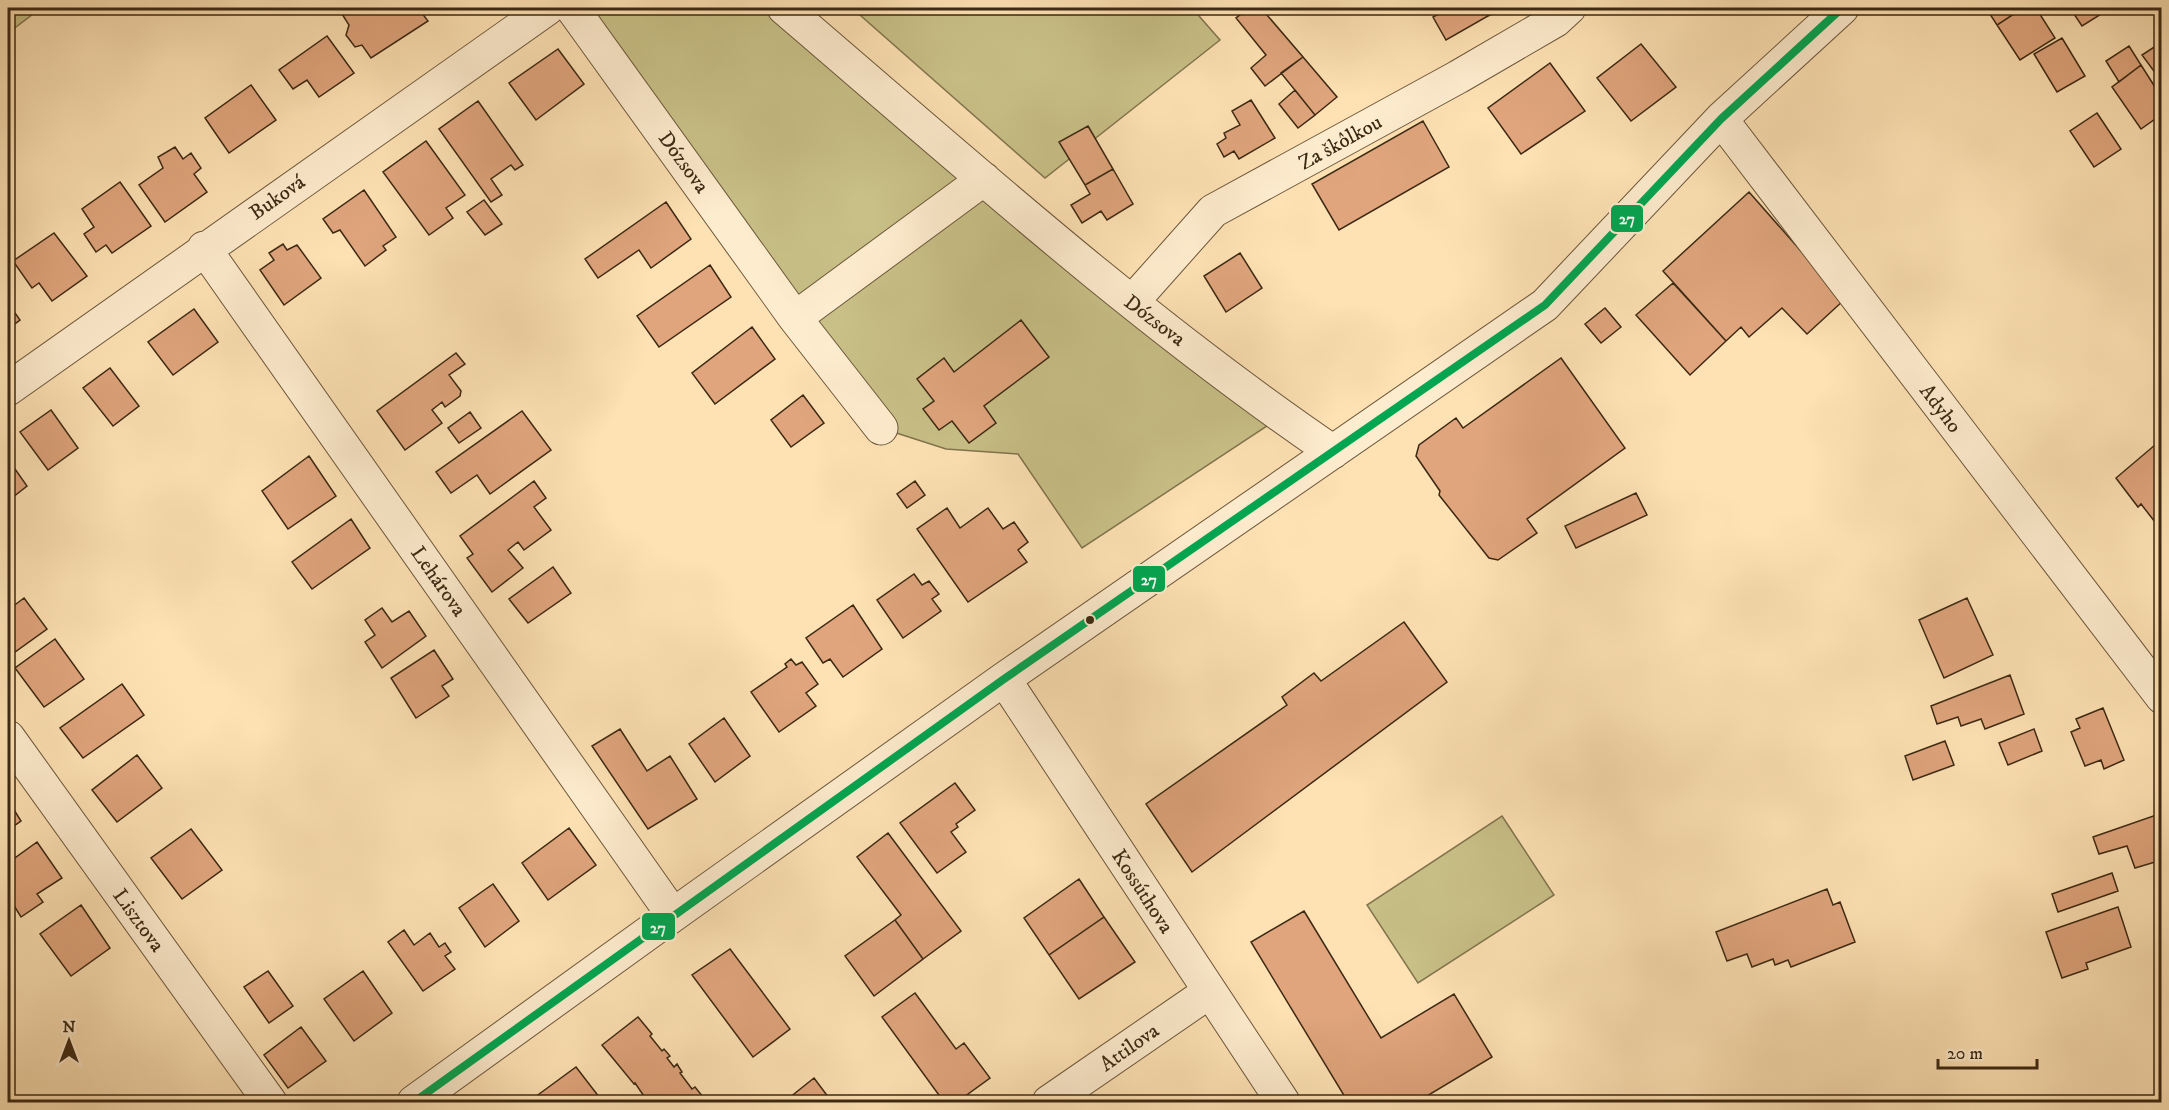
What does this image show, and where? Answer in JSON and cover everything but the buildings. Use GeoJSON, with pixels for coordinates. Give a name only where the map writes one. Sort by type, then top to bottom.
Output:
{"type":"FeatureCollection","features":[{"type":"Feature","properties":{"kind":"street","name":"Buková"},"geometry":{"type":"LineString","coordinates":[[8,389],[204,248],[548,8]]}},
{"type":"Feature","properties":{"kind":"street","name":"Dózsova"},"geometry":{"type":"LineString","coordinates":[[573,8],[795,318],[881,428]]}},
{"type":"Feature","properties":{"kind":"street","name":"Dózsova"},"geometry":{"type":"LineString","coordinates":[[784,8],[1104,281],[1290,423],[1333,452]]}},
{"type":"Feature","properties":{"kind":"street","name":"Za škôlkou"},"geometry":{"type":"LineString","coordinates":[[1132,302],[1213,211],[1458,77],[1556,20],[1569,8]]}},
{"type":"Feature","properties":{"kind":"street"},"geometry":{"type":"LineString","coordinates":[[417,1102],[673,915],[1004,679],[1545,305],[1721,119],[1842,8]]}},
{"type":"Feature","properties":{"kind":"street","name":"Adyho"},"geometry":{"type":"LineString","coordinates":[[1721,119],[2162,697]]}},
{"type":"Feature","properties":{"kind":"street"},"geometry":{"type":"LineString","coordinates":[[795,318],[984,179]]}},
{"type":"Feature","properties":{"kind":"street","name":"Lehárova"},"geometry":{"type":"LineString","coordinates":[[204,248],[673,915]]}},
{"type":"Feature","properties":{"kind":"street","name":"Kossúthova"},"geometry":{"type":"LineString","coordinates":[[1004,679],[1283,1102]]}},
{"type":"Feature","properties":{"kind":"street","name":"Lisztova"},"geometry":{"type":"LineString","coordinates":[[8,737],[270,1102]]}},
{"type":"Feature","properties":{"kind":"street","name":"Attilova"},"geometry":{"type":"LineString","coordinates":[[1049,1102],[1209,992]]}},
{"type":"Feature","properties":{"kind":"shaded area"},"geometry":{"type":"Polygon","coordinates":[[[8,8],[41,8],[8,33],[8,8]]]}},
{"type":"Feature","properties":{"kind":"shaded area"},"geometry":{"type":"Polygon","coordinates":[[[578,8],[763,8],[911,139],[1267,426],[1082,548],[1018,454],[946,449],[881,428],[578,8]]]}},
{"type":"Feature","properties":{"kind":"shaded area"},"geometry":{"type":"Polygon","coordinates":[[[852,8],[1192,8],[1220,40],[1045,178],[852,8]]]}},
{"type":"Feature","properties":{"kind":"shaded area"},"geometry":{"type":"Polygon","coordinates":[[[1502,816],[1554,895],[1418,983],[1367,905],[1502,816]]]}},
{"type":"Feature","properties":{"kind":"transit line","name":"27"},"geometry":{"type":"LineString","coordinates":[[414,1102],[1004,679],[1545,305],[1721,119],[1842,8]]}}]}
